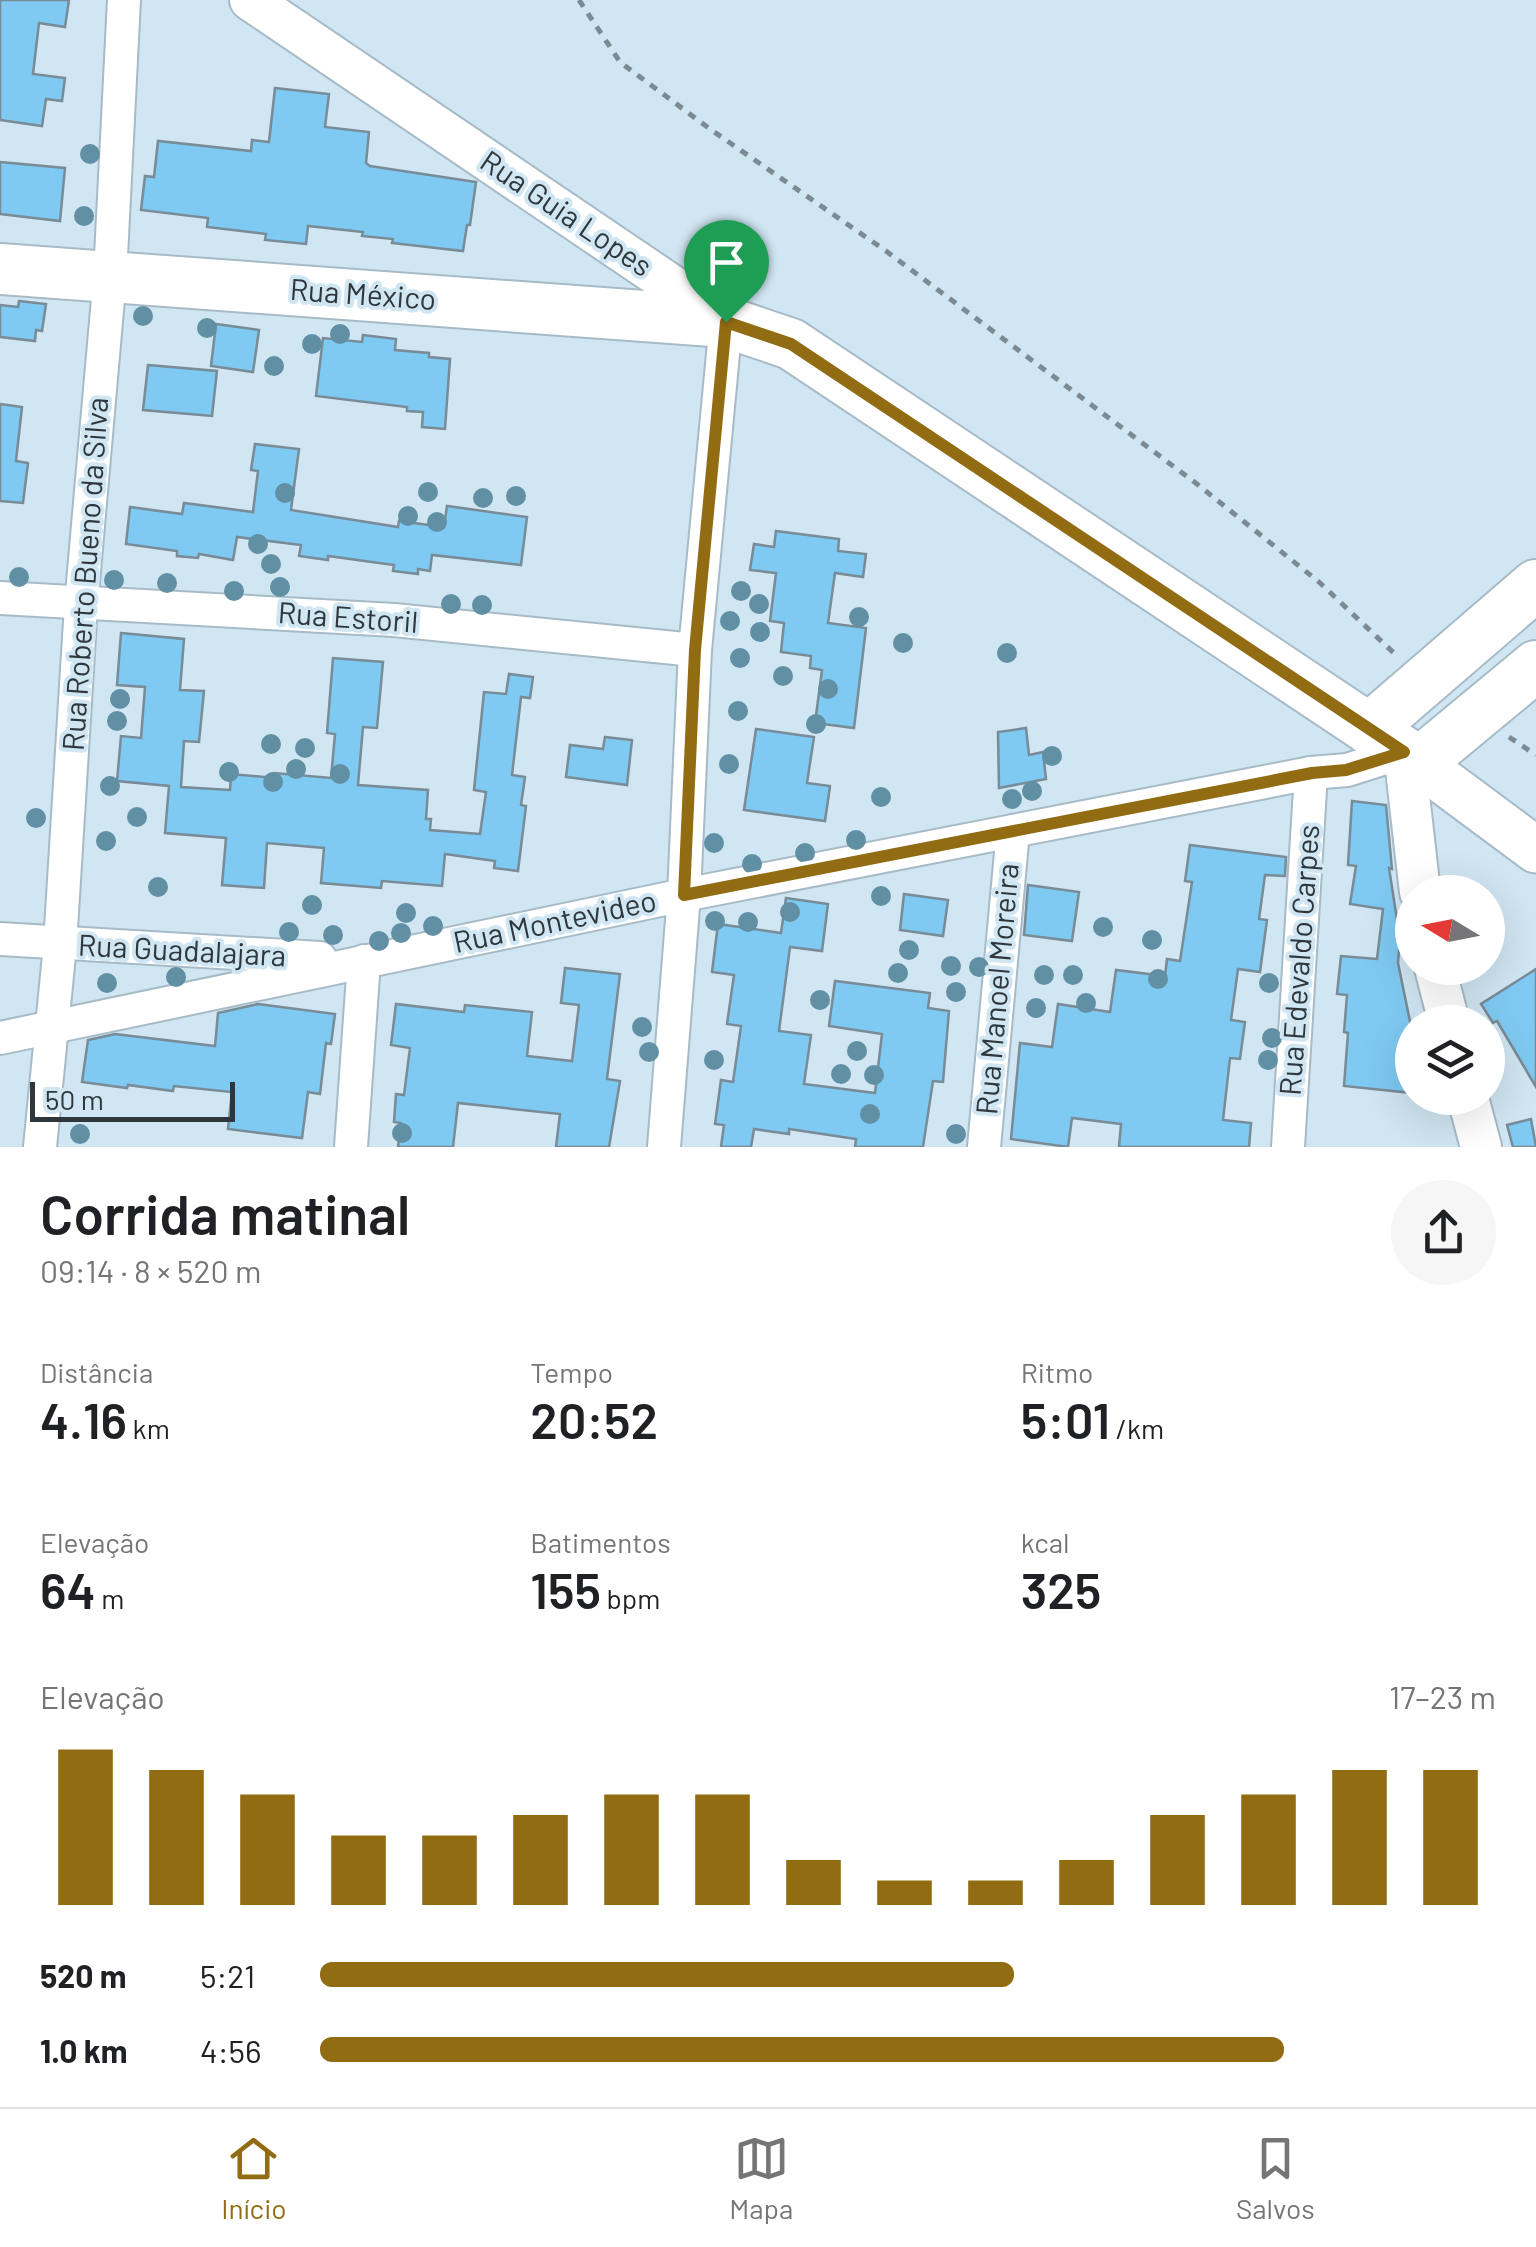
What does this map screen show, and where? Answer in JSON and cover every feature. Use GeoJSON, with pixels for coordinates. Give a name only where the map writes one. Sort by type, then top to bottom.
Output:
{"type":"FeatureCollection","features":[{"type":"Feature","properties":{"kind":"main road","name":"Rua México"},"geometry":{"type":"LineString","coordinates":[[0,269],[726,322]]}},
{"type":"Feature","properties":{"kind":"main road","name":"Rua Guia Lopes"},"geometry":{"type":"LineString","coordinates":[[726,322],[791,344],[1397,748],[1536,850]]}},
{"type":"Feature","properties":{"kind":"main road"},"geometry":{"type":"LineString","coordinates":[[1397,748],[1424,682],[1536,585]]}},
{"type":"Feature","properties":{"kind":"main road"},"geometry":{"type":"LineString","coordinates":[[1397,748],[1536,666]]}},
{"type":"Feature","properties":{"kind":"street","name":"Rua Roberto Bueno da Silva"},"geometry":{"type":"LineString","coordinates":[[40,1147],[60,945],[80,605],[110,276],[124,0]]}},
{"type":"Feature","properties":{"kind":"street","name":"Rua Guia Lopes"},"geometry":{"type":"LineString","coordinates":[[250,0],[726,322]]}},
{"type":"Feature","properties":{"kind":"street"},"geometry":{"type":"LineString","coordinates":[[664,1147],[684,895],[695,650],[726,322]]}},
{"type":"Feature","properties":{"kind":"street","name":"Rua Estoril"},"geometry":{"type":"LineString","coordinates":[[0,598],[374,619],[695,650]]}},
{"type":"Feature","properties":{"kind":"street"},"geometry":{"type":"LineString","coordinates":[[1397,748],[1417,875]]}},
{"type":"Feature","properties":{"kind":"street","name":"Rua Montevideo"},"geometry":{"type":"LineString","coordinates":[[0,1038],[684,895],[1312,773],[1346,770],[1397,748]]}},
{"type":"Feature","properties":{"kind":"street","name":"Rua Edevaldo Carpes"},"geometry":{"type":"LineString","coordinates":[[1288,1147],[1312,773]]}},
{"type":"Feature","properties":{"kind":"street","name":"Rua Manoel Moreira"},"geometry":{"type":"LineString","coordinates":[[984,1147],[1012,831]]}},
{"type":"Feature","properties":{"kind":"street","name":"Rua Guadalajara"},"geometry":{"type":"LineString","coordinates":[[0,940],[364,961]]}},
{"type":"Feature","properties":{"kind":"street"},"geometry":{"type":"LineString","coordinates":[[352,1147],[364,961]]}},
{"type":"Feature","properties":{"kind":"street"},"geometry":{"type":"LineString","coordinates":[[1473,1115],[1481,1147]]}},
{"type":"Feature","properties":{"kind":"path"},"geometry":{"type":"LineString","coordinates":[[579,0],[620,62],[886,251],[1198,484],[1319,582],[1424,682]]}},
{"type":"Feature","properties":{"kind":"building"},"geometry":{"type":"Polygon","coordinates":[[[0,0],[69,0],[65,27],[39,23],[33,74],[65,78],[62,101],[46,99],[42,126],[0,120],[0,0]]]}},
{"type":"Feature","properties":{"kind":"building"},"geometry":{"type":"Polygon","coordinates":[[[275,88],[329,94],[325,127],[369,132],[366,163],[370,166],[476,182],[463,251],[392,243],[393,239],[362,236],[363,232],[308,226],[306,244],[265,240],[266,234],[207,227],[208,218],[141,210],[145,176],[154,177],[158,141],[251,151],[252,140],[269,142],[275,88]]]}},
{"type":"Feature","properties":{"kind":"building"},"geometry":{"type":"Polygon","coordinates":[[[0,162],[65,168],[60,221],[0,214],[0,162]]]}},
{"type":"Feature","properties":{"kind":"building"},"geometry":{"type":"Polygon","coordinates":[[[19,301],[46,304],[42,331],[36,330],[35,341],[0,337],[0,305],[18,307],[19,301]]]}},
{"type":"Feature","properties":{"kind":"building"},"geometry":{"type":"Polygon","coordinates":[[[216,324],[259,330],[253,372],[211,366],[216,324]]]}},
{"type":"Feature","properties":{"kind":"building"},"geometry":{"type":"Polygon","coordinates":[[[363,335],[396,339],[395,350],[450,359],[445,429],[422,427],[423,412],[407,411],[407,407],[316,396],[323,338],[362,342],[363,335]]]}},
{"type":"Feature","properties":{"kind":"building"},"geometry":{"type":"Polygon","coordinates":[[[148,365],[217,371],[212,416],[143,410],[148,365]]]}},
{"type":"Feature","properties":{"kind":"building"},"geometry":{"type":"Polygon","coordinates":[[[0,404],[22,407],[16,461],[28,463],[23,503],[0,501],[0,404]]]}},
{"type":"Feature","properties":{"kind":"building"},"geometry":{"type":"Polygon","coordinates":[[[255,444],[299,449],[291,510],[398,527],[399,521],[444,527],[447,506],[527,517],[521,565],[432,555],[430,571],[418,569],[418,574],[393,571],[394,565],[299,556],[301,545],[237,537],[233,560],[199,554],[198,558],[177,556],[177,551],[126,544],[130,507],[182,514],[184,503],[253,512],[258,471],[251,470],[255,444]]]}},
{"type":"Feature","properties":{"kind":"building"},"geometry":{"type":"Polygon","coordinates":[[[776,531],[839,539],[838,551],[866,554],[863,577],[835,573],[828,623],[866,628],[854,728],[815,723],[822,670],[810,668],[811,656],[781,652],[784,623],[770,621],[776,573],[750,570],[754,544],[774,547],[776,531]]]}},
{"type":"Feature","properties":{"kind":"building"},"geometry":{"type":"Polygon","coordinates":[[[121,633],[184,639],[180,690],[204,691],[199,742],[184,741],[181,787],[230,790],[231,774],[331,778],[335,734],[327,733],[333,658],[383,662],[377,728],[363,727],[358,785],[428,790],[426,819],[431,819],[430,830],[480,834],[486,792],[474,790],[484,692],[506,694],[509,674],[533,677],[530,698],[521,697],[512,775],[525,777],[521,805],[526,806],[518,871],[494,868],[495,861],[445,854],[442,886],[382,881],[381,888],[321,883],[324,848],[267,843],[264,888],[222,885],[226,838],[165,833],[169,786],[117,781],[121,736],[141,738],[145,687],[117,685],[121,633]]]}},
{"type":"Feature","properties":{"kind":"building"},"geometry":{"type":"Polygon","coordinates":[[[1026,728],[1029,755],[1043,752],[1046,779],[999,788],[998,732],[1026,728]]]}},
{"type":"Feature","properties":{"kind":"building"},"geometry":{"type":"Polygon","coordinates":[[[756,729],[814,737],[807,783],[830,786],[825,821],[744,810],[756,729]]]}},
{"type":"Feature","properties":{"kind":"building"},"geometry":{"type":"Polygon","coordinates":[[[605,737],[632,740],[627,785],[566,777],[570,745],[603,749],[605,737]]]}},
{"type":"Feature","properties":{"kind":"building"},"geometry":{"type":"Polygon","coordinates":[[[1352,801],[1386,805],[1395,907],[1395,985],[1403,985],[1407,1005],[1395,1005],[1395,1091],[1344,1086],[1348,1033],[1344,1032],[1347,995],[1337,994],[1341,956],[1377,959],[1383,909],[1350,904],[1356,866],[1348,865],[1352,801]]]}},
{"type":"Feature","properties":{"kind":"building"},"geometry":{"type":"Polygon","coordinates":[[[1190,845],[1286,857],[1285,876],[1265,875],[1259,919],[1267,920],[1260,972],[1238,969],[1231,1020],[1245,1022],[1240,1059],[1230,1058],[1223,1120],[1251,1123],[1249,1147],[1119,1147],[1121,1124],[1072,1118],[1068,1147],[1011,1139],[1020,1043],[1052,1047],[1058,1004],[1110,1012],[1116,970],[1165,976],[1167,959],[1180,961],[1192,882],[1185,881],[1190,845]]]}},
{"type":"Feature","properties":{"kind":"building"},"geometry":{"type":"Polygon","coordinates":[[[1028,885],[1079,892],[1072,941],[1024,935],[1028,885]]]}},
{"type":"Feature","properties":{"kind":"building"},"geometry":{"type":"Polygon","coordinates":[[[904,894],[948,900],[943,936],[900,930],[904,894]]]}},
{"type":"Feature","properties":{"kind":"building"},"geometry":{"type":"Polygon","coordinates":[[[786,898],[828,904],[822,951],[790,947],[779,1031],[811,1035],[804,1084],[875,1093],[882,1034],[829,1026],[835,981],[930,993],[928,1008],[949,1011],[943,1082],[933,1081],[923,1147],[855,1147],[856,1139],[789,1129],[789,1134],[754,1129],[751,1147],[721,1147],[724,1125],[715,1124],[721,1080],[733,1082],[741,1026],[727,1024],[734,975],[712,972],[718,924],[781,933],[786,898]]]}},
{"type":"Feature","properties":{"kind":"building"},"geometry":{"type":"Polygon","coordinates":[[[565,968],[620,974],[607,1079],[620,1081],[609,1147],[556,1147],[560,1114],[458,1103],[453,1147],[398,1147],[401,1123],[394,1122],[396,1094],[404,1095],[410,1048],[391,1045],[396,1004],[464,1012],[465,1005],[532,1012],[527,1056],[572,1061],[579,1005],[561,1003],[565,968]]]}},
{"type":"Feature","properties":{"kind":"building"},"geometry":{"type":"Polygon","coordinates":[[[1536,969],[1536,1087],[1505,1035],[1505,1005],[1481,1004],[1536,969]]]}},
{"type":"Feature","properties":{"kind":"building"},"geometry":{"type":"Polygon","coordinates":[[[258,1004],[335,1014],[331,1044],[326,1043],[320,1094],[308,1092],[302,1138],[228,1129],[232,1092],[82,1082],[88,1040],[115,1034],[215,1046],[218,1013],[258,1004]]]}},
{"type":"Feature","properties":{"kind":"building"},"geometry":{"type":"Polygon","coordinates":[[[1531,1119],[1536,1147],[1513,1147],[1507,1125],[1531,1119]]]}},
{"type":"Feature","properties":{"kind":"route"},"geometry":{"type":"LineString","coordinates":[[726,322],[791,344],[1404,752],[1346,770],[1312,773],[684,895],[695,650],[726,322]]}}]}
